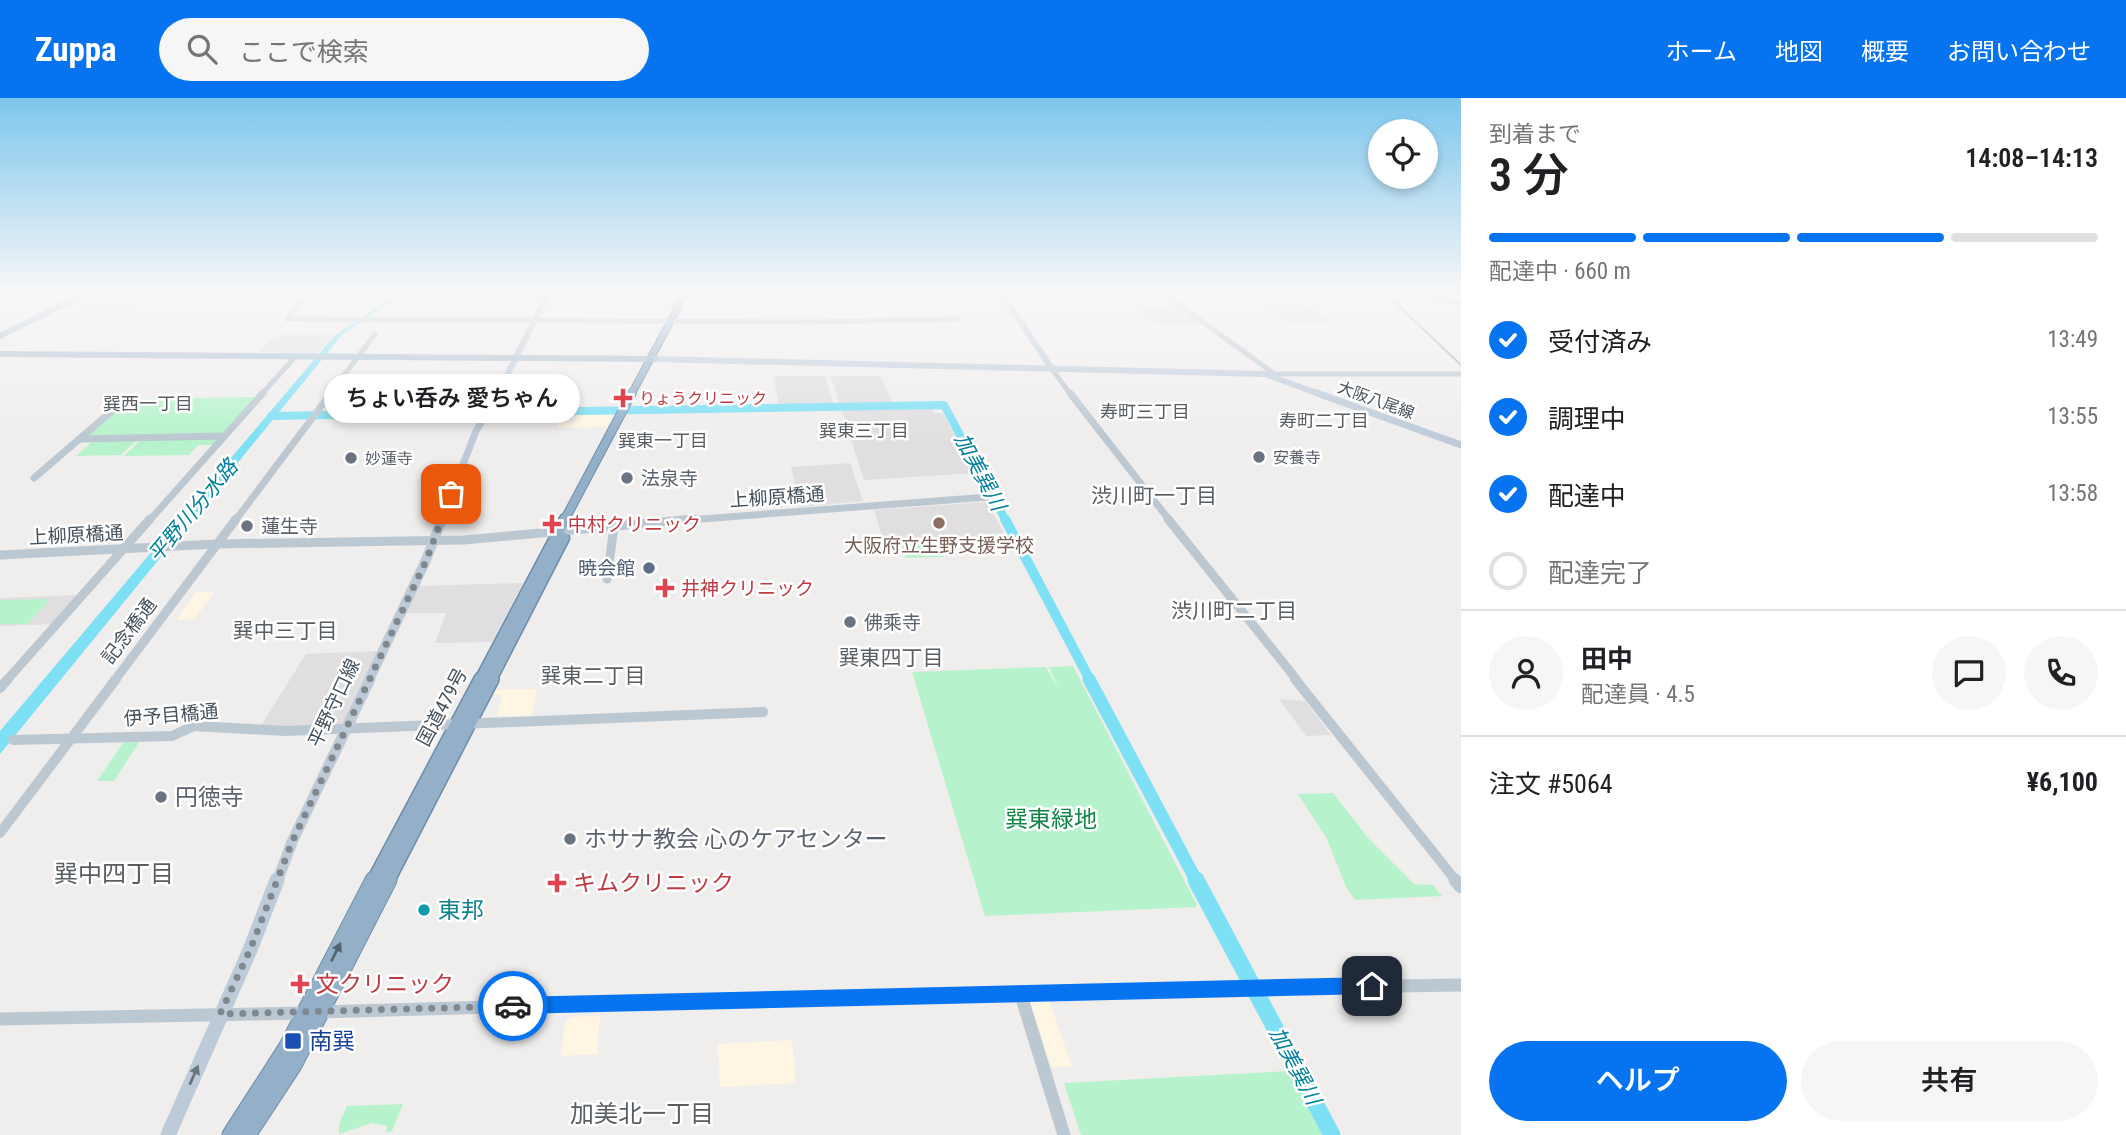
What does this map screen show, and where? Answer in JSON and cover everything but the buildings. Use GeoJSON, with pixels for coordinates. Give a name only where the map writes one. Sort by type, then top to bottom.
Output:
{"type":"FeatureCollection","features":[{"type":"Feature","properties":{"kind":"highway","name":"国道479号"},"geometry":{"type":"LineString","coordinates":[[247,1135],[272,1101],[312,1012],[662,342]]}},
{"type":"Feature","properties":{"kind":"highway","name":"国道479号"},"geometry":{"type":"LineString","coordinates":[[231,1135],[312,1012]]}},
{"type":"Feature","properties":{"kind":"main road","name":"平野守口線"},"geometry":{"type":"LineString","coordinates":[[168,1135],[250,950],[292,842],[435,539],[467,450],[524,342]]}},
{"type":"Feature","properties":{"kind":"main road"},"geometry":{"type":"LineString","coordinates":[[1034,342],[1052,369]]}},
{"type":"Feature","properties":{"kind":"main road"},"geometry":{"type":"LineString","coordinates":[[1041,342],[1052,369]]}},
{"type":"Feature","properties":{"kind":"main road"},"geometry":{"type":"LineString","coordinates":[[0,353],[653,359]]}},
{"type":"Feature","properties":{"kind":"main road"},"geometry":{"type":"LineString","coordinates":[[0,353],[321,356]]}},
{"type":"Feature","properties":{"kind":"main road","name":"大阪八尾線"},"geometry":{"type":"LineString","coordinates":[[653,359],[1265,374],[1461,445]]}},
{"type":"Feature","properties":{"kind":"street","name":"記念橋通"},"geometry":{"type":"LineString","coordinates":[[0,833],[368,342]]}},
{"type":"Feature","properties":{"kind":"street"},"geometry":{"type":"LineString","coordinates":[[1232,342],[1282,380]]}},
{"type":"Feature","properties":{"kind":"street"},"geometry":{"type":"LineString","coordinates":[[0,688],[295,357]]}},
{"type":"Feature","properties":{"kind":"street"},"geometry":{"type":"LineString","coordinates":[[1052,369],[1461,887]]}},
{"type":"Feature","properties":{"kind":"street"},"geometry":{"type":"LineString","coordinates":[[1265,374],[1461,374]]}},
{"type":"Feature","properties":{"kind":"street"},"geometry":{"type":"LineString","coordinates":[[34,478],[127,398]]}},
{"type":"Feature","properties":{"kind":"street"},"geometry":{"type":"LineString","coordinates":[[79,439],[224,436]]}},
{"type":"Feature","properties":{"kind":"street","name":"上柳原橋通"},"geometry":{"type":"LineString","coordinates":[[0,555],[216,544],[464,540],[988,497]]}},
{"type":"Feature","properties":{"kind":"street"},"geometry":{"type":"LineString","coordinates":[[607,579],[614,526]]}},
{"type":"Feature","properties":{"kind":"street","name":"伊予目橋通"},"geometry":{"type":"LineString","coordinates":[[13,740],[172,736],[194,726],[286,731],[763,712]]}},
{"type":"Feature","properties":{"kind":"street"},"geometry":{"type":"LineString","coordinates":[[0,1019],[1021,993],[1461,985]]}},
{"type":"Feature","properties":{"kind":"street"},"geometry":{"type":"LineString","coordinates":[[1021,993],[1064,1135]]}},
{"type":"Feature","properties":{"kind":"shaded area"},"geometry":{"type":"Polygon","coordinates":[[[269,342],[326,342],[316,353],[258,352],[269,342]]]}},
{"type":"Feature","properties":{"kind":"shaded area"},"geometry":{"type":"Polygon","coordinates":[[[773,376],[825,376],[833,403],[779,404],[773,376]]]}},
{"type":"Feature","properties":{"kind":"shaded area"},"geometry":{"type":"Polygon","coordinates":[[[831,376],[881,376],[892,402],[839,403],[831,376]]]}},
{"type":"Feature","properties":{"kind":"shaded area"},"geometry":{"type":"Polygon","coordinates":[[[931,407],[934,413],[943,413],[975,473],[864,480],[841,408],[931,407]]]}},
{"type":"Feature","properties":{"kind":"shaded area"},"geometry":{"type":"Polygon","coordinates":[[[576,413],[613,413],[609,427],[556,428],[561,421],[575,421],[576,413]]]}},
{"type":"Feature","properties":{"kind":"shaded area"},"geometry":{"type":"Polygon","coordinates":[[[850,463],[863,501],[800,507],[791,467],[850,463]]]}},
{"type":"Feature","properties":{"kind":"shaded area","name":"大阪府立生野支援学校"},"geometry":{"type":"Polygon","coordinates":[[[987,502],[1006,537],[883,539],[874,510],[987,502]]]}},
{"type":"Feature","properties":{"kind":"shaded area"},"geometry":{"type":"Polygon","coordinates":[[[523,583],[492,642],[435,643],[446,613],[405,613],[418,586],[523,583]]]}},
{"type":"Feature","properties":{"kind":"shaded area"},"geometry":{"type":"Polygon","coordinates":[[[196,592],[214,592],[195,619],[176,620],[196,592]]]}},
{"type":"Feature","properties":{"kind":"shaded area"},"geometry":{"type":"Polygon","coordinates":[[[77,595],[54,624],[0,626],[0,598],[77,595]]]}},
{"type":"Feature","properties":{"kind":"shaded area"},"geometry":{"type":"Polygon","coordinates":[[[380,651],[343,728],[260,727],[306,654],[380,651]]]}},
{"type":"Feature","properties":{"kind":"shaded area"},"geometry":{"type":"Polygon","coordinates":[[[537,689],[532,716],[497,716],[502,695],[491,694],[493,690],[537,689]]]}},
{"type":"Feature","properties":{"kind":"shaded area"},"geometry":{"type":"Polygon","coordinates":[[[1279,699],[1305,701],[1331,735],[1306,736],[1279,699]]]}},
{"type":"Feature","properties":{"kind":"shaded area"},"geometry":{"type":"Polygon","coordinates":[[[1032,1000],[1049,1000],[1072,1066],[1053,1068],[1051,1065],[1030,1003],[1032,1000]]]}},
{"type":"Feature","properties":{"kind":"shaded area"},"geometry":{"type":"Polygon","coordinates":[[[600,1016],[597,1054],[561,1056],[565,1023],[571,1017],[600,1016]]]}},
{"type":"Feature","properties":{"kind":"shaded area"},"geometry":{"type":"Polygon","coordinates":[[[792,1040],[796,1083],[720,1087],[718,1044],[792,1040]]]}},
{"type":"Feature","properties":{"kind":"green space"},"geometry":{"type":"Polygon","coordinates":[[[257,397],[223,435],[85,437],[130,399],[257,397]]]}},
{"type":"Feature","properties":{"kind":"green space"},"geometry":{"type":"Polygon","coordinates":[[[138,439],[121,455],[76,456],[92,442],[138,439]]]}},
{"type":"Feature","properties":{"kind":"green space"},"geometry":{"type":"Polygon","coordinates":[[[219,439],[214,445],[198,445],[189,455],[124,456],[141,440],[219,439]]]}},
{"type":"Feature","properties":{"kind":"green space"},"geometry":{"type":"Polygon","coordinates":[[[938,542],[944,557],[906,558],[901,543],[938,542]]]}},
{"type":"Feature","properties":{"kind":"green space"},"geometry":{"type":"Polygon","coordinates":[[[51,599],[27,624],[0,624],[0,600],[51,599]]]}},
{"type":"Feature","properties":{"kind":"green space","name":"巽東緑地"},"geometry":{"type":"Polygon","coordinates":[[[1073,666],[1196,907],[985,916],[912,672],[1046,667],[1059,689],[1049,667],[1073,666]]]}},
{"type":"Feature","properties":{"kind":"green space"},"geometry":{"type":"Polygon","coordinates":[[[141,739],[114,781],[97,781],[125,740],[141,739]]]}},
{"type":"Feature","properties":{"kind":"green space"},"geometry":{"type":"Polygon","coordinates":[[[1333,793],[1369,839],[1414,884],[1433,885],[1442,896],[1355,900],[1346,887],[1327,839],[1298,794],[1333,793]]]}},
{"type":"Feature","properties":{"kind":"green space"},"geometry":{"type":"Polygon","coordinates":[[[1289,1071],[1323,1135],[1081,1135],[1064,1083],[1289,1071]]]}},
{"type":"Feature","properties":{"kind":"green space"},"geometry":{"type":"Polygon","coordinates":[[[403,1104],[392,1131],[386,1133],[387,1126],[372,1123],[339,1134],[339,1124],[347,1106],[403,1104]]]}},
{"type":"Feature","properties":{"kind":"water","name":"平野川分水路"},"geometry":{"type":"Polygon","coordinates":[[[329,342],[336,342],[0,754],[0,731],[329,342]]]}},
{"type":"Feature","properties":{"kind":"waterway","name":"加美巽川"},"geometry":{"type":"LineString","coordinates":[[271,416],[944,405],[1006,521]]}},
{"type":"Feature","properties":{"kind":"waterway","name":"加美巽川"},"geometry":{"type":"LineString","coordinates":[[1005,519],[1090,680]]}},
{"type":"Feature","properties":{"kind":"waterway","name":"加美巽川"},"geometry":{"type":"LineString","coordinates":[[1089,679],[1197,882]]}},
{"type":"Feature","properties":{"kind":"waterway","name":"加美巽川"},"geometry":{"type":"LineString","coordinates":[[1196,880],[1332,1135]]}},
{"type":"Feature","properties":{"kind":"railway"},"geometry":{"type":"LineString","coordinates":[[1437,342],[1461,365]]}},
{"type":"Feature","properties":{"kind":"way so far"},"geometry":{"type":"LineString","coordinates":[[451,494],[426,561],[292,842],[250,950],[220,1014],[513,1006]]}},
{"type":"Feature","properties":{"kind":"place","name":"りょうクリニック"},"geometry":{"type":"Point","coordinates":[623,398]}},
{"type":"Feature","properties":{"kind":"place","name":"安養寺"},"geometry":{"type":"Point","coordinates":[1259,457]}},
{"type":"Feature","properties":{"kind":"place","name":"妙蓮寺"},"geometry":{"type":"Point","coordinates":[351,458]}},
{"type":"Feature","properties":{"kind":"place","name":"法泉寺"},"geometry":{"type":"Point","coordinates":[627,478]}},
{"type":"Feature","properties":{"kind":"place","name":"ちょい呑み 愛ちゃん"},"geometry":{"type":"Point","coordinates":[451,494]}},
{"type":"Feature","properties":{"kind":"place","name":"大阪府立生野支援学校"},"geometry":{"type":"Point","coordinates":[939,523]}},
{"type":"Feature","properties":{"kind":"place","name":"中村クリニック"},"geometry":{"type":"Point","coordinates":[552,524]}},
{"type":"Feature","properties":{"kind":"place","name":"蓮生寺"},"geometry":{"type":"Point","coordinates":[247,526]}},
{"type":"Feature","properties":{"kind":"place","name":"暁会館"},"geometry":{"type":"Point","coordinates":[649,568]}},
{"type":"Feature","properties":{"kind":"place","name":"井神クリニック"},"geometry":{"type":"Point","coordinates":[665,588]}},
{"type":"Feature","properties":{"kind":"place","name":"佛乘寺"},"geometry":{"type":"Point","coordinates":[850,622]}},
{"type":"Feature","properties":{"kind":"place","name":"円徳寺"},"geometry":{"type":"Point","coordinates":[161,797]}},
{"type":"Feature","properties":{"kind":"place","name":"ホサナ教会 心のケアセンター"},"geometry":{"type":"Point","coordinates":[570,839]}},
{"type":"Feature","properties":{"kind":"place","name":"キムクリニック"},"geometry":{"type":"Point","coordinates":[557,883]}},
{"type":"Feature","properties":{"kind":"place","name":"東邦"},"geometry":{"type":"Point","coordinates":[424,910]}},
{"type":"Feature","properties":{"kind":"place","name":"文クリニック"},"geometry":{"type":"Point","coordinates":[300,984]}},
{"type":"Feature","properties":{"kind":"place","name":"南巽"},"geometry":{"type":"Point","coordinates":[293,1041]}},
{"type":"Feature","properties":{"kind":"district","name":"巽西一丁目"},"geometry":{"type":"Point","coordinates":[148,403]}},
{"type":"Feature","properties":{"kind":"district","name":"寿町三丁目"},"geometry":{"type":"Point","coordinates":[1145,411]}},
{"type":"Feature","properties":{"kind":"district","name":"寿町二丁目"},"geometry":{"type":"Point","coordinates":[1324,420]}},
{"type":"Feature","properties":{"kind":"district","name":"巽東三丁目"},"geometry":{"type":"Point","coordinates":[864,430]}},
{"type":"Feature","properties":{"kind":"district","name":"巽東一丁目"},"geometry":{"type":"Point","coordinates":[663,440]}},
{"type":"Feature","properties":{"kind":"district","name":"渋川町一丁目"},"geometry":{"type":"Point","coordinates":[1154,496]}},
{"type":"Feature","properties":{"kind":"district","name":"渋川町二丁目"},"geometry":{"type":"Point","coordinates":[1234,611]}},
{"type":"Feature","properties":{"kind":"district","name":"巽中三丁目"},"geometry":{"type":"Point","coordinates":[285,631]}},
{"type":"Feature","properties":{"kind":"district","name":"巽東四丁目"},"geometry":{"type":"Point","coordinates":[891,658]}},
{"type":"Feature","properties":{"kind":"district","name":"巽東二丁目"},"geometry":{"type":"Point","coordinates":[593,676]}},
{"type":"Feature","properties":{"kind":"district","name":"巽中四丁目"},"geometry":{"type":"Point","coordinates":[114,874]}},
{"type":"Feature","properties":{"kind":"district","name":"加美北一丁目"},"geometry":{"type":"Point","coordinates":[642,1114]}},
{"type":"Feature","properties":{"kind":"route"},"geometry":{"type":"LineString","coordinates":[[513,1006],[1020,992],[1372,986]]}}]}
